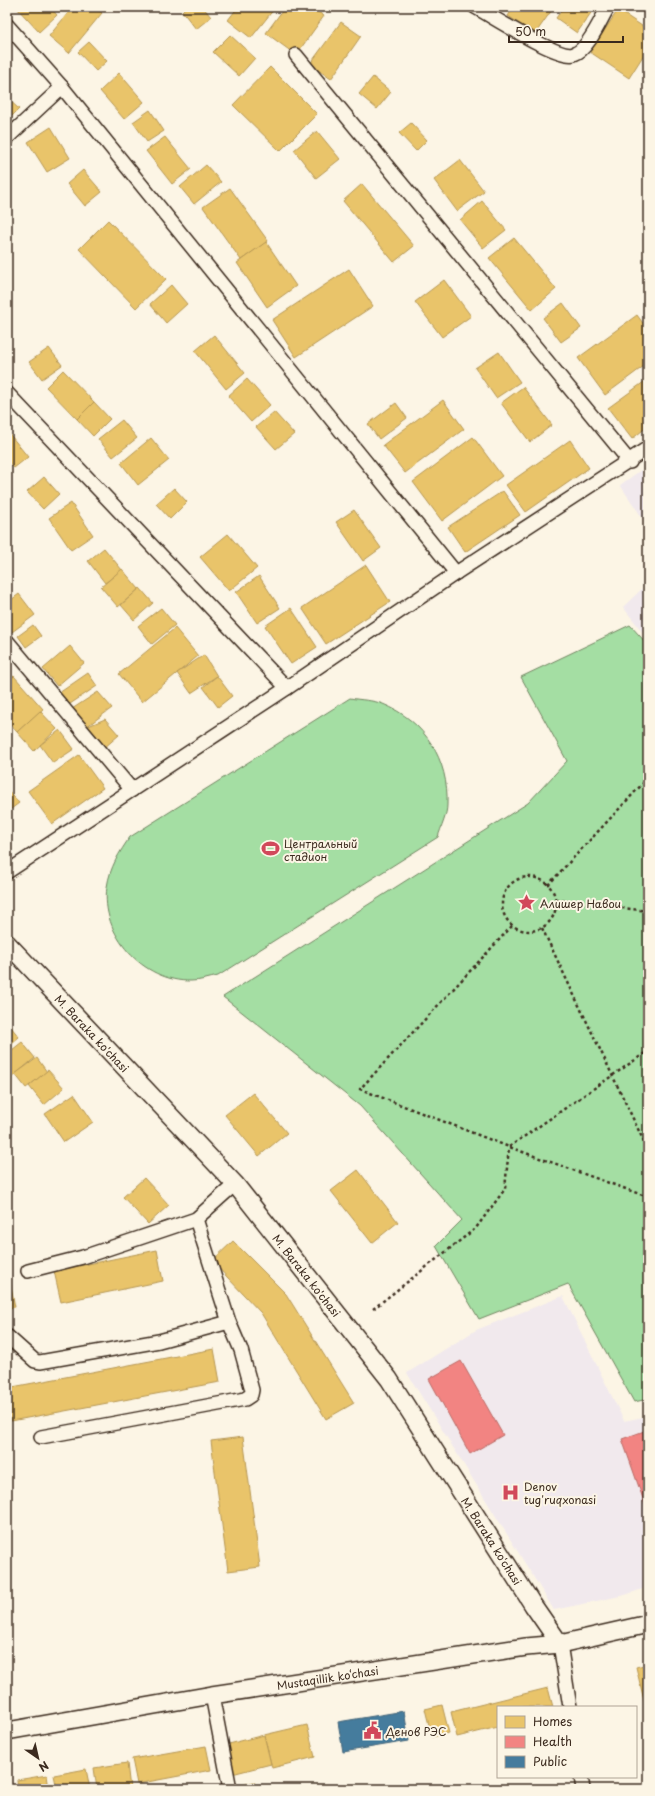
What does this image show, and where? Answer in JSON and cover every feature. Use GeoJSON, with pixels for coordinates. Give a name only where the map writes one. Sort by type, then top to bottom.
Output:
{"type":"FeatureCollection","features":[{"type":"Feature","properties":{"kind":"street"},"geometry":{"type":"LineString","coordinates":[[475,7],[544,46],[566,55],[575,54],[588,43],[608,7]]}},
{"type":"Feature","properties":{"kind":"street"},"geometry":{"type":"LineString","coordinates":[[7,24],[62,87],[456,573]]}},
{"type":"Feature","properties":{"kind":"street"},"geometry":{"type":"LineString","coordinates":[[296,55],[630,462]]}},
{"type":"Feature","properties":{"kind":"street"},"geometry":{"type":"LineString","coordinates":[[7,138],[62,87]]}},
{"type":"Feature","properties":{"kind":"street"},"geometry":{"type":"LineString","coordinates":[[7,393],[287,688]]}},
{"type":"Feature","properties":{"kind":"street"},"geometry":{"type":"LineString","coordinates":[[7,872],[287,688],[456,573],[630,462],[648,448]]}},
{"type":"Feature","properties":{"kind":"street"},"geometry":{"type":"LineString","coordinates":[[7,641],[132,790]]}},
{"type":"Feature","properties":{"kind":"street","name":"M. Baraka ko'chasi"},"geometry":{"type":"LineString","coordinates":[[7,943],[235,1184],[389,1379],[533,1605],[560,1644]]}},
{"type":"Feature","properties":{"kind":"street"},"geometry":{"type":"LineString","coordinates":[[28,1271],[83,1257],[196,1219],[235,1184]]}},
{"type":"Feature","properties":{"kind":"street"},"geometry":{"type":"LineString","coordinates":[[41,1437],[249,1397],[251,1395],[252,1390],[240,1350],[229,1322],[196,1219]]}},
{"type":"Feature","properties":{"kind":"street"},"geometry":{"type":"LineString","coordinates":[[7,1336],[35,1361],[40,1362],[159,1341],[229,1322]]}},
{"type":"Feature","properties":{"kind":"street","name":"Mustaqillik ko‘chasi"},"geometry":{"type":"LineString","coordinates":[[7,1731],[212,1695],[518,1648],[560,1644],[648,1624]]}},
{"type":"Feature","properties":{"kind":"street"},"geometry":{"type":"LineString","coordinates":[[560,1644],[570,1706]]}},
{"type":"Feature","properties":{"kind":"street"},"geometry":{"type":"LineString","coordinates":[[212,1695],[230,1789]]}},
{"type":"Feature","properties":{"kind":"street"},"geometry":{"type":"LineString","coordinates":[[581,1778],[583,1789]]}},
{"type":"Feature","properties":{"kind":"path"},"geometry":{"type":"LineString","coordinates":[[548,885],[648,778]]}},
{"type":"Feature","properties":{"kind":"path"},"geometry":{"type":"LineString","coordinates":[[527,877],[536,878],[548,885],[551,888],[556,900],[554,915],[542,928],[534,931],[525,931],[512,926],[504,916],[502,908],[502,899],[510,884],[518,879],[527,877]]}},
{"type":"Feature","properties":{"kind":"path"},"geometry":{"type":"LineString","coordinates":[[556,900],[648,911]]}},
{"type":"Feature","properties":{"kind":"path"},"geometry":{"type":"LineString","coordinates":[[512,926],[360,1089],[648,1197]]}},
{"type":"Feature","properties":{"kind":"path"},"geometry":{"type":"LineString","coordinates":[[542,928],[648,1150]]}},
{"type":"Feature","properties":{"kind":"path"},"geometry":{"type":"LineString","coordinates":[[509,1146],[648,1051]]}},
{"type":"Feature","properties":{"kind":"path"},"geometry":{"type":"LineString","coordinates":[[373,1309],[476,1228],[505,1189],[509,1146]]}},
{"type":"Feature","properties":{"kind":"shaded area"},"geometry":{"type":"Polygon","coordinates":[[[648,465],[648,526],[620,485],[648,465]]]}},
{"type":"Feature","properties":{"kind":"shaded area"},"geometry":{"type":"Polygon","coordinates":[[[648,583],[648,639],[623,607],[648,583]]]}},
{"type":"Feature","properties":{"kind":"shaded area"},"geometry":{"type":"Polygon","coordinates":[[[563,1296],[624,1421],[648,1416],[648,1587],[625,1595],[554,1610],[407,1373],[476,1330],[563,1296]]]}},
{"type":"Feature","properties":{"kind":"green space"},"geometry":{"type":"Polygon","coordinates":[[[630,625],[648,645],[648,1399],[634,1402],[568,1284],[479,1319],[436,1246],[462,1220],[360,1106],[223,997],[528,803],[567,761],[521,677],[630,625]]]}},
{"type":"Feature","properties":{"kind":"green space","name":"Центральный стадион"},"geometry":{"type":"Polygon","coordinates":[[[350,698],[383,704],[398,711],[411,721],[432,744],[439,758],[447,788],[447,809],[438,837],[218,976],[194,981],[173,979],[157,973],[141,964],[128,952],[118,938],[110,922],[107,905],[107,887],[110,873],[130,837],[350,698]]]}},
{"type":"Feature","properties":{"kind":"building: Homes"},"geometry":{"type":"Polygon","coordinates":[[[16,7],[50,7],[57,15],[39,32],[16,7]]]}},
{"type":"Feature","properties":{"kind":"building: Homes"},"geometry":{"type":"Polygon","coordinates":[[[73,7],[95,7],[102,13],[69,53],[49,36],[73,7]]]}},
{"type":"Feature","properties":{"kind":"building: Homes"},"geometry":{"type":"Polygon","coordinates":[[[186,7],[203,7],[211,17],[196,29],[182,11],[186,7]]]}},
{"type":"Feature","properties":{"kind":"building: Homes"},"geometry":{"type":"Polygon","coordinates":[[[238,7],[271,7],[274,9],[251,38],[228,20],[238,7]]]}},
{"type":"Feature","properties":{"kind":"building: Homes"},"geometry":{"type":"Polygon","coordinates":[[[285,7],[311,7],[324,16],[296,55],[266,33],[285,7]]]}},
{"type":"Feature","properties":{"kind":"building: Homes"},"geometry":{"type":"Polygon","coordinates":[[[514,7],[554,7],[535,34],[508,16],[514,7]]]}},
{"type":"Feature","properties":{"kind":"building: Homes"},"geometry":{"type":"Polygon","coordinates":[[[564,7],[595,7],[577,33],[556,18],[564,7]]]}},
{"type":"Feature","properties":{"kind":"building: Homes"},"geometry":{"type":"Polygon","coordinates":[[[618,10],[648,30],[648,48],[629,78],[590,52],[618,10]]]}},
{"type":"Feature","properties":{"kind":"building: Homes"},"geometry":{"type":"Polygon","coordinates":[[[341,22],[361,36],[331,79],[310,64],[341,22]]]}},
{"type":"Feature","properties":{"kind":"building: Homes"},"geometry":{"type":"Polygon","coordinates":[[[230,35],[255,58],[239,76],[213,52],[230,35]]]}},
{"type":"Feature","properties":{"kind":"building: Homes"},"geometry":{"type":"Polygon","coordinates":[[[89,42],[107,61],[96,71],[78,52],[89,42]]]}},
{"type":"Feature","properties":{"kind":"building: Homes"},"geometry":{"type":"Polygon","coordinates":[[[270,67],[317,114],[280,151],[233,105],[270,67]]]}},
{"type":"Feature","properties":{"kind":"building: Homes"},"geometry":{"type":"Polygon","coordinates":[[[119,73],[144,102],[124,119],[100,91],[119,73]]]}},
{"type":"Feature","properties":{"kind":"building: Homes"},"geometry":{"type":"Polygon","coordinates":[[[373,77],[391,92],[377,109],[359,94],[373,77]]]}},
{"type":"Feature","properties":{"kind":"building: Homes"},"geometry":{"type":"Polygon","coordinates":[[[7,98],[19,109],[7,121],[7,98]]]}},
{"type":"Feature","properties":{"kind":"building: Homes"},"geometry":{"type":"Polygon","coordinates":[[[150,110],[164,131],[147,142],[133,122],[150,110]]]}},
{"type":"Feature","properties":{"kind":"building: Homes"},"geometry":{"type":"Polygon","coordinates":[[[411,123],[427,140],[416,151],[399,133],[411,123]]]}},
{"type":"Feature","properties":{"kind":"building: Homes"},"geometry":{"type":"Polygon","coordinates":[[[51,127],[70,158],[47,172],[28,142],[51,127]]]}},
{"type":"Feature","properties":{"kind":"building: Homes"},"geometry":{"type":"Polygon","coordinates":[[[317,131],[340,159],[316,178],[294,150],[317,131]]]}},
{"type":"Feature","properties":{"kind":"building: Homes"},"geometry":{"type":"Polygon","coordinates":[[[165,137],[191,169],[172,184],[146,151],[165,137]]]}},
{"type":"Feature","properties":{"kind":"building: Homes"},"geometry":{"type":"Polygon","coordinates":[[[460,160],[484,191],[457,211],[434,180],[460,160]]]}},
{"type":"Feature","properties":{"kind":"building: Homes"},"geometry":{"type":"Polygon","coordinates":[[[206,165],[221,182],[194,204],[180,187],[206,165]]]}},
{"type":"Feature","properties":{"kind":"building: Homes"},"geometry":{"type":"Polygon","coordinates":[[[83,170],[102,192],[85,206],[67,184],[83,170]]]}},
{"type":"Feature","properties":{"kind":"building: Homes"},"geometry":{"type":"Polygon","coordinates":[[[362,184],[414,246],[394,262],[343,201],[362,184]]]}},
{"type":"Feature","properties":{"kind":"building: Homes"},"geometry":{"type":"Polygon","coordinates":[[[230,188],[268,241],[241,260],[203,207],[230,188]]]}},
{"type":"Feature","properties":{"kind":"building: Homes"},"geometry":{"type":"Polygon","coordinates":[[[482,201],[506,230],[483,248],[460,220],[482,201]]]}},
{"type":"Feature","properties":{"kind":"building: Homes"},"geometry":{"type":"Polygon","coordinates":[[[108,220],[166,279],[136,308],[79,249],[108,220]]]}},
{"type":"Feature","properties":{"kind":"building: Homes"},"geometry":{"type":"Polygon","coordinates":[[[514,238],[556,289],[532,310],[489,258],[514,238]]]}},
{"type":"Feature","properties":{"kind":"building: Homes"},"geometry":{"type":"Polygon","coordinates":[[[266,242],[296,286],[267,307],[237,263],[266,242]]]}},
{"type":"Feature","properties":{"kind":"building: Homes"},"geometry":{"type":"Polygon","coordinates":[[[349,269],[373,306],[296,357],[272,320],[349,269]]]}},
{"type":"Feature","properties":{"kind":"building: Homes"},"geometry":{"type":"Polygon","coordinates":[[[444,280],[471,316],[442,337],[415,302],[444,280]]]}},
{"type":"Feature","properties":{"kind":"building: Homes"},"geometry":{"type":"Polygon","coordinates":[[[171,285],[187,304],[166,323],[150,304],[171,285]]]}},
{"type":"Feature","properties":{"kind":"building: Homes"},"geometry":{"type":"Polygon","coordinates":[[[563,303],[581,328],[561,342],[543,318],[563,303]]]}},
{"type":"Feature","properties":{"kind":"building: Homes"},"geometry":{"type":"Polygon","coordinates":[[[637,315],[648,330],[648,363],[605,395],[578,358],[637,315]]]}},
{"type":"Feature","properties":{"kind":"building: Homes"},"geometry":{"type":"Polygon","coordinates":[[[214,335],[245,373],[226,389],[195,351],[214,335]]]}},
{"type":"Feature","properties":{"kind":"building: Homes"},"geometry":{"type":"Polygon","coordinates":[[[49,348],[62,365],[42,379],[29,362],[49,348]]]}},
{"type":"Feature","properties":{"kind":"building: Homes"},"geometry":{"type":"Polygon","coordinates":[[[499,352],[520,382],[496,398],[475,368],[499,352]]]}},
{"type":"Feature","properties":{"kind":"building: Homes"},"geometry":{"type":"Polygon","coordinates":[[[63,370],[94,402],[77,419],[46,387],[63,370]]]}},
{"type":"Feature","properties":{"kind":"building: Homes"},"geometry":{"type":"Polygon","coordinates":[[[247,379],[270,405],[251,422],[228,396],[247,379]]]}},
{"type":"Feature","properties":{"kind":"building: Homes"},"geometry":{"type":"Polygon","coordinates":[[[648,379],[648,426],[632,439],[608,408],[648,379]]]}},
{"type":"Feature","properties":{"kind":"building: Homes"},"geometry":{"type":"Polygon","coordinates":[[[523,387],[552,425],[530,442],[501,403],[523,387]]]}},
{"type":"Feature","properties":{"kind":"building: Homes"},"geometry":{"type":"Polygon","coordinates":[[[443,400],[464,429],[405,473],[383,445],[443,400]]]}},
{"type":"Feature","properties":{"kind":"building: Homes"},"geometry":{"type":"Polygon","coordinates":[[[94,402],[110,419],[93,436],[77,419],[94,402]]]}},
{"type":"Feature","properties":{"kind":"building: Homes"},"geometry":{"type":"Polygon","coordinates":[[[396,403],[407,418],[379,439],[368,424],[396,403]]]}},
{"type":"Feature","properties":{"kind":"building: Homes"},"geometry":{"type":"Polygon","coordinates":[[[274,412],[294,434],[276,449],[256,427],[274,412]]]}},
{"type":"Feature","properties":{"kind":"building: Homes"},"geometry":{"type":"Polygon","coordinates":[[[122,420],[137,438],[113,457],[98,439],[122,420]]]}},
{"type":"Feature","properties":{"kind":"building: Homes"},"geometry":{"type":"Polygon","coordinates":[[[7,431],[28,457],[14,468],[7,460],[7,431]]]}},
{"type":"Feature","properties":{"kind":"building: Homes"},"geometry":{"type":"Polygon","coordinates":[[[473,437],[502,476],[442,521],[413,482],[473,437]]]}},
{"type":"Feature","properties":{"kind":"building: Homes"},"geometry":{"type":"Polygon","coordinates":[[[151,438],[169,460],[138,485],[121,463],[151,438]]]}},
{"type":"Feature","properties":{"kind":"building: Homes"},"geometry":{"type":"Polygon","coordinates":[[[570,440],[589,468],[526,512],[506,485],[570,440]]]}},
{"type":"Feature","properties":{"kind":"building: Homes"},"geometry":{"type":"Polygon","coordinates":[[[44,477],[59,494],[43,509],[27,492],[44,477]]]}},
{"type":"Feature","properties":{"kind":"building: Homes"},"geometry":{"type":"Polygon","coordinates":[[[174,488],[187,502],[170,519],[156,504],[174,488]]]}},
{"type":"Feature","properties":{"kind":"building: Homes"},"geometry":{"type":"Polygon","coordinates":[[[503,491],[520,515],[465,552],[448,527],[503,491]]]}},
{"type":"Feature","properties":{"kind":"building: Homes"},"geometry":{"type":"Polygon","coordinates":[[[71,503],[93,535],[71,550],[49,518],[71,503]]]}},
{"type":"Feature","properties":{"kind":"building: Homes"},"geometry":{"type":"Polygon","coordinates":[[[354,510],[381,548],[363,561],[336,522],[354,510]]]}},
{"type":"Feature","properties":{"kind":"building: Homes"},"geometry":{"type":"Polygon","coordinates":[[[228,534],[257,568],[229,591],[200,557],[228,534]]]}},
{"type":"Feature","properties":{"kind":"building: Homes"},"geometry":{"type":"Polygon","coordinates":[[[104,548],[122,570],[105,583],[88,561],[104,548]]]}},
{"type":"Feature","properties":{"kind":"building: Homes"},"geometry":{"type":"Polygon","coordinates":[[[366,565],[390,602],[326,644],[302,608],[366,565]]]}},
{"type":"Feature","properties":{"kind":"building: Homes"},"geometry":{"type":"Polygon","coordinates":[[[122,569],[139,589],[118,607],[101,587],[122,569]]]}},
{"type":"Feature","properties":{"kind":"building: Homes"},"geometry":{"type":"Polygon","coordinates":[[[259,576],[280,608],[257,623],[236,592],[259,576]]]}},
{"type":"Feature","properties":{"kind":"building: Homes"},"geometry":{"type":"Polygon","coordinates":[[[140,588],[153,603],[134,620],[121,605],[140,588]]]}},
{"type":"Feature","properties":{"kind":"building: Homes"},"geometry":{"type":"Polygon","coordinates":[[[19,594],[35,615],[12,632],[7,625],[7,603],[19,594]]]}},
{"type":"Feature","properties":{"kind":"building: Homes"},"geometry":{"type":"Polygon","coordinates":[[[161,608],[175,625],[152,644],[138,626],[161,608]]]}},
{"type":"Feature","properties":{"kind":"building: Homes"},"geometry":{"type":"Polygon","coordinates":[[[291,608],[317,647],[291,664],[265,626],[291,608]]]}},
{"type":"Feature","properties":{"kind":"building: Homes"},"geometry":{"type":"Polygon","coordinates":[[[33,625],[41,636],[26,647],[18,636],[33,625]]]}},
{"type":"Feature","properties":{"kind":"building: Homes"},"geometry":{"type":"Polygon","coordinates":[[[175,628],[198,656],[142,702],[119,674],[175,628]]]}},
{"type":"Feature","properties":{"kind":"building: Homes"},"geometry":{"type":"Polygon","coordinates":[[[70,646],[84,663],[57,686],[43,669],[70,646]]]}},
{"type":"Feature","properties":{"kind":"building: Homes"},"geometry":{"type":"Polygon","coordinates":[[[204,655],[217,676],[191,693],[177,673],[204,655]]]}},
{"type":"Feature","properties":{"kind":"building: Homes"},"geometry":{"type":"Polygon","coordinates":[[[7,669],[14,678],[7,683],[7,669]]]}},
{"type":"Feature","properties":{"kind":"building: Homes"},"geometry":{"type":"Polygon","coordinates":[[[88,673],[97,686],[67,706],[59,693],[88,673]]]}},
{"type":"Feature","properties":{"kind":"building: Homes"},"geometry":{"type":"Polygon","coordinates":[[[14,676],[43,709],[17,732],[7,721],[7,682],[14,676]]]}},
{"type":"Feature","properties":{"kind":"building: Homes"},"geometry":{"type":"Polygon","coordinates":[[[217,676],[232,696],[218,707],[203,687],[217,676]]]}},
{"type":"Feature","properties":{"kind":"building: Homes"},"geometry":{"type":"Polygon","coordinates":[[[98,692],[112,708],[86,727],[72,709],[98,692]]]}},
{"type":"Feature","properties":{"kind":"building: Homes"},"geometry":{"type":"Polygon","coordinates":[[[40,711],[57,729],[34,751],[17,732],[40,711]]]}},
{"type":"Feature","properties":{"kind":"building: Homes"},"geometry":{"type":"Polygon","coordinates":[[[105,719],[119,735],[104,748],[86,727],[105,719]]]}},
{"type":"Feature","properties":{"kind":"building: Homes"},"geometry":{"type":"Polygon","coordinates":[[[60,730],[74,749],[53,763],[40,745],[60,730]]]}},
{"type":"Feature","properties":{"kind":"building: Homes"},"geometry":{"type":"Polygon","coordinates":[[[79,755],[103,788],[52,824],[28,791],[79,755]]]}},
{"type":"Feature","properties":{"kind":"building: Homes"},"geometry":{"type":"Polygon","coordinates":[[[7,789],[19,803],[7,812],[7,789]]]}},
{"type":"Feature","properties":{"kind":"building: Homes"},"geometry":{"type":"Polygon","coordinates":[[[7,1022],[19,1037],[7,1047],[7,1022]]]}},
{"type":"Feature","properties":{"kind":"building: Homes"},"geometry":{"type":"Polygon","coordinates":[[[22,1042],[35,1058],[12,1077],[7,1071],[7,1054],[22,1042]]]}},
{"type":"Feature","properties":{"kind":"building: Homes"},"geometry":{"type":"Polygon","coordinates":[[[37,1058],[47,1072],[26,1088],[15,1074],[37,1058]]]}},
{"type":"Feature","properties":{"kind":"building: Homes"},"geometry":{"type":"Polygon","coordinates":[[[48,1070],[64,1088],[44,1105],[29,1086],[48,1070]]]}},
{"type":"Feature","properties":{"kind":"building: Homes"},"geometry":{"type":"Polygon","coordinates":[[[253,1093],[287,1133],[259,1156],[225,1115],[253,1093]]]}},
{"type":"Feature","properties":{"kind":"building: Homes"},"geometry":{"type":"Polygon","coordinates":[[[74,1094],[93,1122],[64,1142],[45,1114],[74,1094]]]}},
{"type":"Feature","properties":{"kind":"building: Homes"},"geometry":{"type":"Polygon","coordinates":[[[358,1170],[398,1222],[372,1243],[331,1191],[358,1170]]]}},
{"type":"Feature","properties":{"kind":"building: Homes"},"geometry":{"type":"Polygon","coordinates":[[[144,1178],[169,1205],[148,1224],[123,1197],[144,1178]]]}},
{"type":"Feature","properties":{"kind":"building: Homes"},"geometry":{"type":"Polygon","coordinates":[[[233,1241],[286,1294],[354,1403],[326,1419],[261,1313],[212,1261],[233,1241]]]}},
{"type":"Feature","properties":{"kind":"building: Homes"},"geometry":{"type":"Polygon","coordinates":[[[157,1250],[163,1281],[61,1302],[54,1271],[157,1250]]]}},
{"type":"Feature","properties":{"kind":"building: Homes"},"geometry":{"type":"Polygon","coordinates":[[[7,1276],[9,1276],[15,1307],[7,1309],[7,1276]]]}},
{"type":"Feature","properties":{"kind":"building: Homes"},"geometry":{"type":"Polygon","coordinates":[[[214,1349],[220,1382],[11,1421],[7,1401],[7,1388],[214,1349]]]}},
{"type":"Feature","properties":{"kind":"building: Homes"},"geometry":{"type":"Polygon","coordinates":[[[243,1437],[260,1567],[228,1571],[211,1441],[243,1437]]]}},
{"type":"Feature","properties":{"kind":"building: Homes"},"geometry":{"type":"Polygon","coordinates":[[[648,1664],[648,1717],[636,1667],[648,1664]]]}},
{"type":"Feature","properties":{"kind":"building: Homes"},"geometry":{"type":"Polygon","coordinates":[[[548,1688],[553,1706],[497,1706],[497,1727],[457,1737],[451,1712],[548,1688]]]}},
{"type":"Feature","properties":{"kind":"building: Homes"},"geometry":{"type":"Polygon","coordinates":[[[442,1705],[449,1733],[432,1737],[425,1709],[442,1705]]]}},
{"type":"Feature","properties":{"kind":"building: Homes"},"geometry":{"type":"Polygon","coordinates":[[[307,1725],[315,1757],[272,1768],[264,1735],[307,1725]]]}},
{"type":"Feature","properties":{"kind":"building: Homes"},"geometry":{"type":"Polygon","coordinates":[[[264,1735],[271,1764],[232,1774],[225,1745],[264,1735]]]}},
{"type":"Feature","properties":{"kind":"building: Homes"},"geometry":{"type":"Polygon","coordinates":[[[206,1746],[211,1770],[137,1784],[132,1759],[206,1746]]]}},
{"type":"Feature","properties":{"kind":"building: Homes"},"geometry":{"type":"Polygon","coordinates":[[[127,1763],[130,1789],[97,1789],[94,1768],[127,1763]]]}},
{"type":"Feature","properties":{"kind":"building: Homes"},"geometry":{"type":"Polygon","coordinates":[[[86,1769],[90,1789],[57,1789],[54,1775],[86,1769]]]}},
{"type":"Feature","properties":{"kind":"building: Homes"},"geometry":{"type":"Polygon","coordinates":[[[47,1775],[49,1789],[18,1789],[17,1780],[47,1775]]]}},
{"type":"Feature","properties":{"kind":"building: Homes"},"geometry":{"type":"Polygon","coordinates":[[[254,1782],[255,1789],[234,1789],[234,1787],[254,1782]]]}},
{"type":"Feature","properties":{"kind":"building: Health"},"geometry":{"type":"Polygon","coordinates":[[[461,1361],[503,1435],[470,1454],[429,1379],[461,1361]]]}},
{"type":"Feature","properties":{"kind":"building: Health"},"geometry":{"type":"Polygon","coordinates":[[[647,1430],[648,1434],[647,1510],[622,1439],[647,1430]]]}},
{"type":"Feature","properties":{"kind":"building: Public","name":"Денов РЭС"},"geometry":{"type":"Polygon","coordinates":[[[404,1711],[409,1741],[343,1752],[338,1722],[404,1711]]]}},
{"type":"Feature","properties":{"kind":"place","name":"Центральный стадион"},"geometry":{"type":"Point","coordinates":[271,849]}},
{"type":"Feature","properties":{"kind":"place","name":"Алишер Навои"},"geometry":{"type":"Point","coordinates":[527,903]}},
{"type":"Feature","properties":{"kind":"place","name":"Denov tug'ruqxonasi"},"geometry":{"type":"Point","coordinates":[511,1492]}},
{"type":"Feature","properties":{"kind":"place","name":"Денов РЭС"},"geometry":{"type":"Point","coordinates":[373,1731]}}]}
